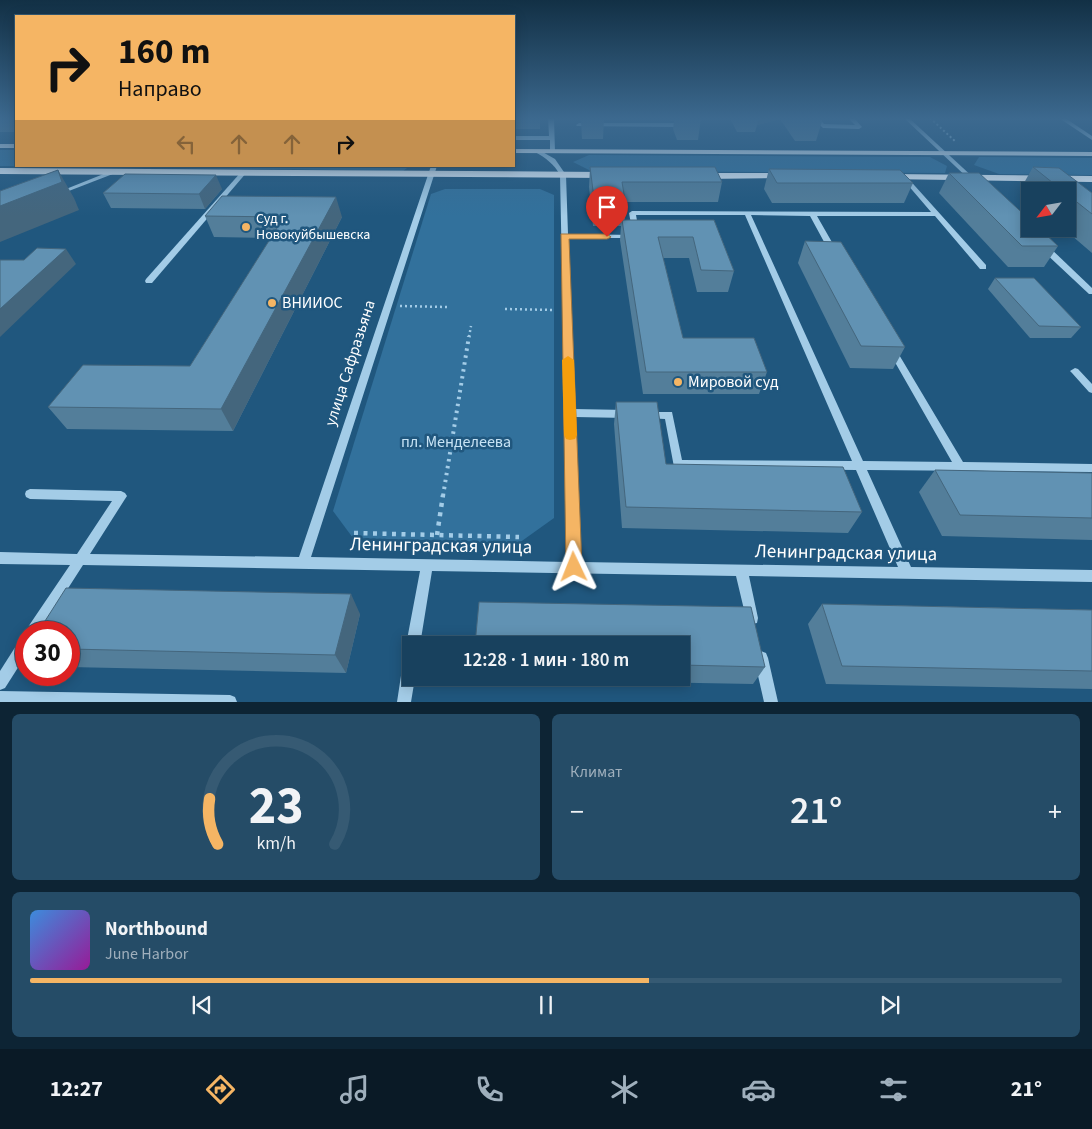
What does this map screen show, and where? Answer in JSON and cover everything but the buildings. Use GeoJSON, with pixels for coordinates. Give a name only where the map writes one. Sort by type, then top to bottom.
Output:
{"type":"FeatureCollection","features":[{"type":"Feature","properties":{"kind":"main road"},"geometry":{"type":"LineString","coordinates":[[515,151],[1092,154]]}},
{"type":"Feature","properties":{"kind":"main road"},"geometry":{"type":"LineString","coordinates":[[1,171],[25,168],[244,172],[432,170],[610,175]]}},
{"type":"Feature","properties":{"kind":"main road"},"geometry":{"type":"LineString","coordinates":[[689,176],[796,176]]}},
{"type":"Feature","properties":{"kind":"main road"},"geometry":{"type":"LineString","coordinates":[[884,177],[1092,179]]}},
{"type":"Feature","properties":{"kind":"street"},"geometry":{"type":"LineString","coordinates":[[537,151],[551,158],[559,166],[563,175],[574,567]]}},
{"type":"Feature","properties":{"kind":"street"},"geometry":{"type":"LineString","coordinates":[[941,151],[977,184]]}},
{"type":"Feature","properties":{"kind":"street","name":"улица Сафразьяна"},"geometry":{"type":"LineString","coordinates":[[303,563],[432,170]]}},
{"type":"Feature","properties":{"kind":"street"},"geometry":{"type":"LineString","coordinates":[[54,195],[116,171]]}},
{"type":"Feature","properties":{"kind":"street"},"geometry":{"type":"LineString","coordinates":[[148,281],[244,172]]}},
{"type":"Feature","properties":{"kind":"street"},"geometry":{"type":"LineString","coordinates":[[904,177],[983,267]]}},
{"type":"Feature","properties":{"kind":"street"},"geometry":{"type":"LineString","coordinates":[[564,236],[637,237],[632,213],[936,214]]}},
{"type":"Feature","properties":{"kind":"street"},"geometry":{"type":"LineString","coordinates":[[747,213],[907,573]]}},
{"type":"Feature","properties":{"kind":"street"},"geometry":{"type":"LineString","coordinates":[[812,213],[836,256]]}},
{"type":"Feature","properties":{"kind":"street"},"geometry":{"type":"LineString","coordinates":[[1042,245],[1092,292]]}},
{"type":"Feature","properties":{"kind":"street"},"geometry":{"type":"LineString","coordinates":[[886,340],[960,466]]}},
{"type":"Feature","properties":{"kind":"street"},"geometry":{"type":"LineString","coordinates":[[1076,371],[1092,390]]}},
{"type":"Feature","properties":{"kind":"street"},"geometry":{"type":"LineString","coordinates":[[570,413],[669,415],[678,464],[1092,468]]}},
{"type":"Feature","properties":{"kind":"street"},"geometry":{"type":"LineString","coordinates":[[30,494],[120,496],[40,621]]}},
{"type":"Feature","properties":{"kind":"street","name":"Ленинградская улица"},"geometry":{"type":"LineString","coordinates":[[0,558],[1092,576]]}},
{"type":"Feature","properties":{"kind":"street"},"geometry":{"type":"LineString","coordinates":[[415,636],[427,565]]}},
{"type":"Feature","properties":{"kind":"street"},"geometry":{"type":"LineString","coordinates":[[742,570],[754,626]]}},
{"type":"Feature","properties":{"kind":"street"},"geometry":{"type":"LineString","coordinates":[[759,645],[771,702]]}},
{"type":"Feature","properties":{"kind":"street"},"geometry":{"type":"LineString","coordinates":[[0,684],[15,660]]}},
{"type":"Feature","properties":{"kind":"street"},"geometry":{"type":"LineString","coordinates":[[404,702],[406,686]]}},
{"type":"Feature","properties":{"kind":"street"},"geometry":{"type":"LineString","coordinates":[[0,698],[230,702]]}},
{"type":"Feature","properties":{"kind":"path"},"geometry":{"type":"LineString","coordinates":[[397,306],[447,307]]}},
{"type":"Feature","properties":{"kind":"path"},"geometry":{"type":"LineString","coordinates":[[504,309],[554,310]]}},
{"type":"Feature","properties":{"kind":"path"},"geometry":{"type":"LineString","coordinates":[[437,535],[471,326]]}},
{"type":"Feature","properties":{"kind":"path"},"geometry":{"type":"LineString","coordinates":[[354,533],[519,536]]}},
{"type":"Feature","properties":{"kind":"green space"},"geometry":{"type":"Polygon","coordinates":[[[0,151],[15,151],[15,166],[0,166],[0,151]]]}},
{"type":"Feature","properties":{"kind":"green space"},"geometry":{"type":"Polygon","coordinates":[[[589,155],[930,157],[947,166],[945,173],[591,171],[573,162],[589,155]]]}},
{"type":"Feature","properties":{"kind":"green space"},"geometry":{"type":"Polygon","coordinates":[[[979,157],[1092,158],[1092,175],[999,174],[974,165],[979,157]]]}},
{"type":"Feature","properties":{"kind":"green space"},"geometry":{"type":"Polygon","coordinates":[[[104,167],[409,167],[403,171],[104,167]]]}},
{"type":"Feature","properties":{"kind":"green space","name":"пл. Менделеева"},"geometry":{"type":"Polygon","coordinates":[[[445,189],[540,189],[554,195],[554,518],[519,543],[353,538],[333,511],[431,194],[445,189]]]}},
{"type":"Feature","properties":{"kind":"slow traffic"},"geometry":{"type":"LineString","coordinates":[[568,360],[570,435]]}},
{"type":"Feature","properties":{"kind":"place","name":"Суд г. Новокуйбышевска"},"geometry":{"type":"Point","coordinates":[246,227]}},
{"type":"Feature","properties":{"kind":"place","name":"ВНИИОС"},"geometry":{"type":"Point","coordinates":[272,303]}},
{"type":"Feature","properties":{"kind":"place","name":"Мировой суд"},"geometry":{"type":"Point","coordinates":[678,382]}},
{"type":"Feature","properties":{"kind":"route"},"geometry":{"type":"LineString","coordinates":[[574,567],[564,236],[607,237]]}}]}
